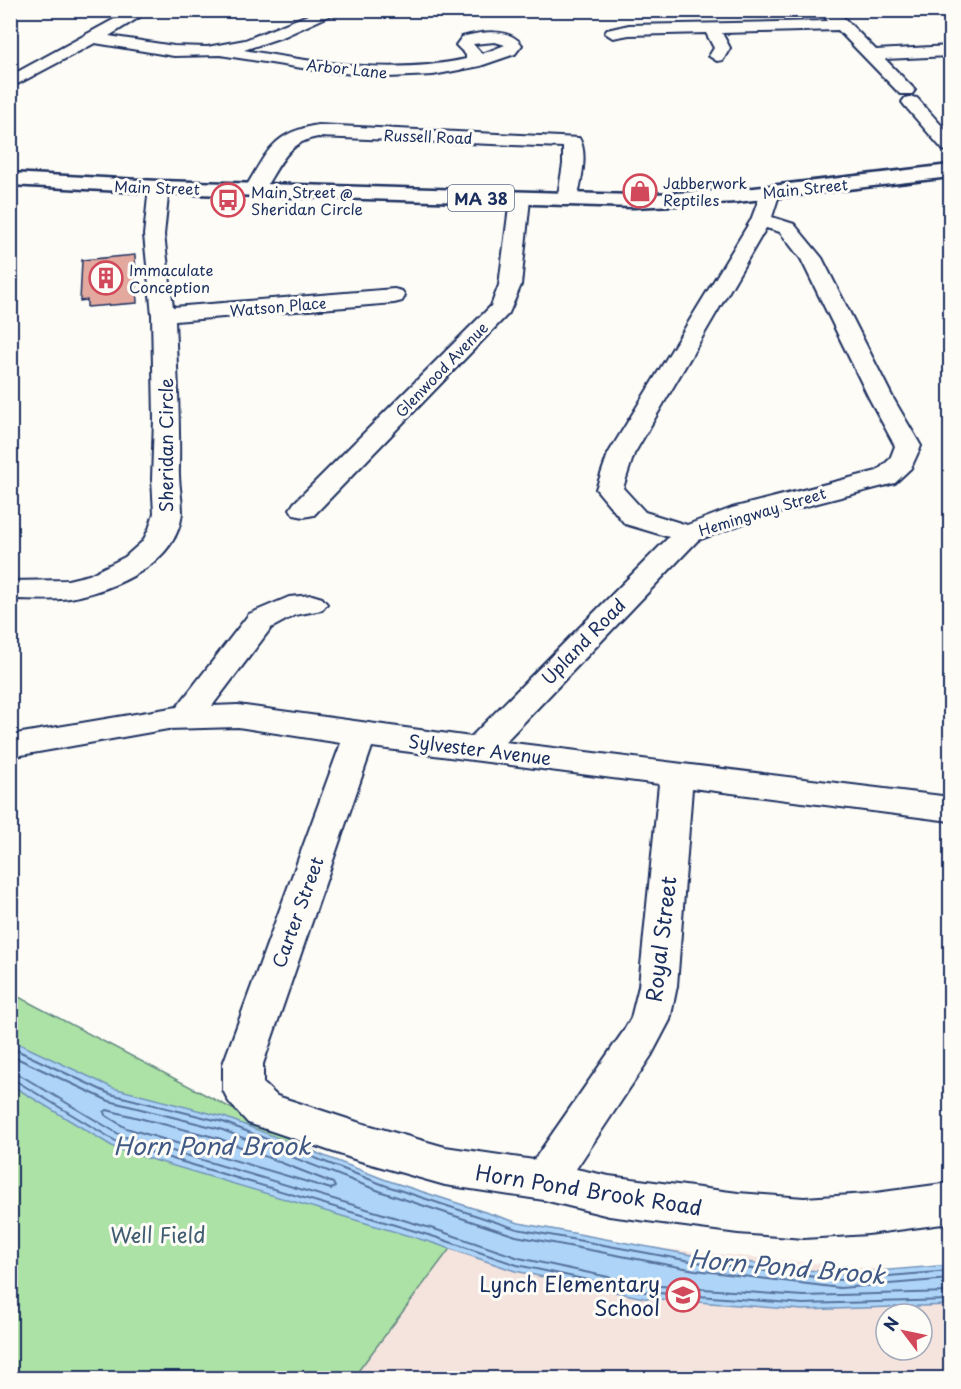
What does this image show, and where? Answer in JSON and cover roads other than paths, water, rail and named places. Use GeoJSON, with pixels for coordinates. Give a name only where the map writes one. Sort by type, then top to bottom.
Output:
{"type":"FeatureCollection","features":[{"type":"Feature","properties":{"kind":"main road","name":"Main Street"},"geometry":{"type":"LineString","coordinates":[[10,179],[159,188],[567,201],[687,199],[951,171]]}},
{"type":"Feature","properties":{"kind":"street"},"geometry":{"type":"LineString","coordinates":[[10,83],[144,10]]}},
{"type":"Feature","properties":{"kind":"street"},"geometry":{"type":"LineString","coordinates":[[93,38],[181,50],[220,50],[244,45],[335,10]]}},
{"type":"Feature","properties":{"kind":"street"},"geometry":{"type":"LineString","coordinates":[[827,10],[908,96],[951,146]]}},
{"type":"Feature","properties":{"kind":"street"},"geometry":{"type":"LineString","coordinates":[[613,33],[629,30],[841,25]]}},
{"type":"Feature","properties":{"kind":"street"},"geometry":{"type":"LineString","coordinates":[[712,28],[722,48],[717,56]]}},
{"type":"Feature","properties":{"kind":"street","name":"Arbor Lane"},"geometry":{"type":"LineString","coordinates":[[220,50],[236,55],[382,72],[422,72],[475,62]]}},
{"type":"Feature","properties":{"kind":"street"},"geometry":{"type":"LineString","coordinates":[[870,55],[951,51]]}},
{"type":"Feature","properties":{"kind":"street","name":"Russell Road"},"geometry":{"type":"LineString","coordinates":[[254,190],[286,141],[298,133],[318,131],[572,141],[573,164],[567,201]]}},
{"type":"Feature","properties":{"kind":"street","name":"Sheridan Circle"},"geometry":{"type":"LineString","coordinates":[[10,590],[68,589],[98,582],[135,563],[155,545],[163,529],[168,513],[163,315],[154,235],[159,188]]}},
{"type":"Feature","properties":{"kind":"street","name":"Hemingway Street"},"geometry":{"type":"LineString","coordinates":[[761,220],[787,228],[812,258],[881,398],[908,446],[902,462],[886,477],[742,514],[688,534],[635,519],[609,489],[621,454],[761,220],[770,192]]}},
{"type":"Feature","properties":{"kind":"street","name":"Glenwood Avenue"},"geometry":{"type":"LineString","coordinates":[[304,509],[501,308],[510,285],[520,199]]}},
{"type":"Feature","properties":{"kind":"street","name":"Watson Place"},"geometry":{"type":"LineString","coordinates":[[163,315],[394,296]]}},
{"type":"Feature","properties":{"kind":"street","name":"Upland Road"},"geometry":{"type":"LineString","coordinates":[[478,749],[688,534]]}},
{"type":"Feature","properties":{"kind":"street"},"geometry":{"type":"LineString","coordinates":[[186,717],[260,621],[289,606],[312,604]]}},
{"type":"Feature","properties":{"kind":"street","name":"Sylvester Avenue"},"geometry":{"type":"LineString","coordinates":[[10,746],[168,718],[238,716],[360,735],[951,809]]}},
{"type":"Feature","properties":{"kind":"street","name":"Carter Street"},"geometry":{"type":"LineString","coordinates":[[243,1090],[243,1064],[250,1038],[272,984],[360,735]]}},
{"type":"Feature","properties":{"kind":"street","name":"Royal Street"},"geometry":{"type":"LineString","coordinates":[[544,1181],[650,1020],[657,986],[677,773]]}},
{"type":"Feature","properties":{"kind":"street","name":"Horn Pond Brook Road"},"geometry":{"type":"LineString","coordinates":[[243,1090],[263,1110],[357,1141],[445,1166],[544,1181],[609,1196],[738,1213],[804,1218],[868,1214],[951,1203]]}},
{"type":"Feature","properties":{"kind":"water","name":"Horn Pond Brook"},"geometry":{"type":"Polygon","coordinates":[[[11,1040],[113,1088],[224,1117],[386,1180],[519,1223],[697,1256],[841,1274],[950,1265],[950,1305],[934,1306],[934,1302],[874,1302],[874,1308],[803,1310],[644,1298],[515,1271],[433,1243],[117,1149],[11,1085],[11,1040]]]}},
{"type":"Feature","properties":{"kind":"place","name":"Jabberwork Reptiles"},"geometry":{"type":"Point","coordinates":[640,191]}},
{"type":"Feature","properties":{"kind":"place","name":"Main Street @ Sheridan Circle"},"geometry":{"type":"Point","coordinates":[228,200]}},
{"type":"Feature","properties":{"kind":"place","name":"Immaculate Conception"},"geometry":{"type":"Point","coordinates":[106,278]}},
{"type":"Feature","properties":{"kind":"place","name":"Lynch Elementary School"},"geometry":{"type":"Point","coordinates":[683,1295]}},
{"type":"Feature","properties":{"kind":"park label","name":"Well Field"},"geometry":{"type":"Point","coordinates":[158,1234]}}]}
